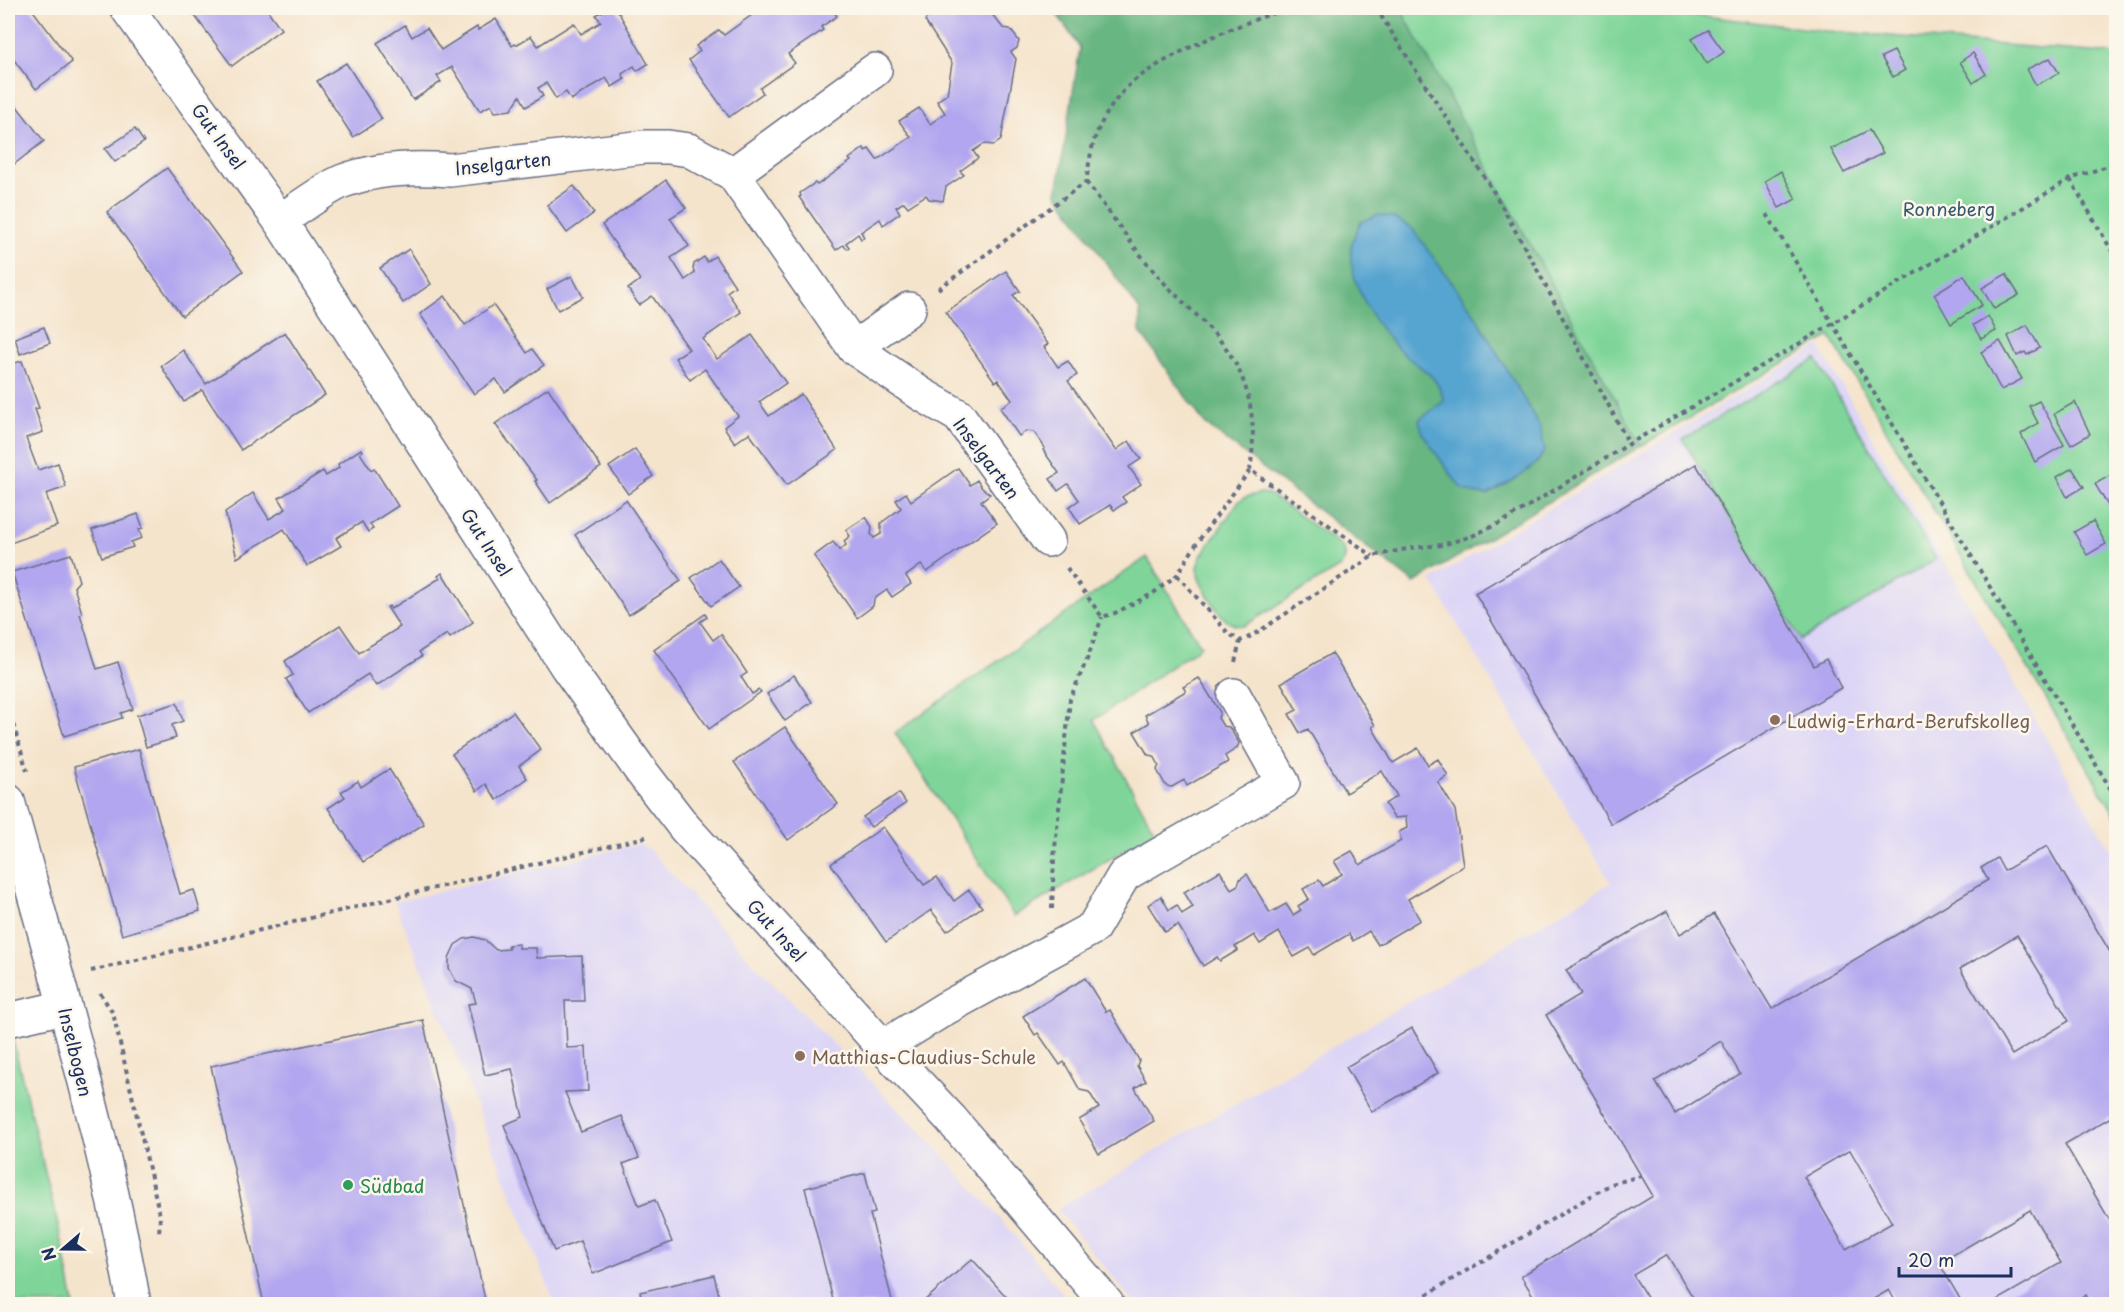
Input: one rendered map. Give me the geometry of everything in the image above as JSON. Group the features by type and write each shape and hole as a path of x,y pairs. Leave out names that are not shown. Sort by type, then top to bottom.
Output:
{"street":[{"name":"Gut Insel","path":"127,8 280,221 567,667 641,771 685,828 951,1119 1107,1305"},
{"path":"733,174 874,70"},
{"name":"Inselgarten","path":"280,221 342,182 373,172 420,167 450,170 644,147 688,150 733,174 854,348 921,394 959,416 1048,540"},
{"path":"854,348 909,309"},
{"path":"883,1047 946,1008 1093,928 1124,875 1282,783 1234,695"},
{"name":"Inselbogen","path":"8,801 64,1007 122,1237 134,1305"},
{"path":"8,1020 64,1007"}],"path":[{"path":"909,309 1086,182 1098,130 1113,105 1134,81 1175,56 1222,33 1290,8"},
{"path":"1376,8 1492,189 1629,444"},
{"path":"1177,575 1228,633 1240,641 1252,636 1373,556 1411,548 1442,545 1472,536 1504,521 2070,179 2116,164"},
{"path":"2070,179 2116,258"},
{"path":"1086,182 1113,215 1136,249 1228,351 1242,376 1252,409 1254,445 1250,470 1197,543 1177,575 1152,594 1102,617"},
{"path":"1767,214 2116,798"},
{"path":"1250,470 1373,556"},
{"path":"1048,540 1102,617"},
{"path":"1052,952 1054,858 1070,699 1102,617"},
{"path":"64,1007 87,972 685,828"},
{"path":"1411,1305 1611,1184 1641,1176"}],"shaded area":[{"name":"Ludwig-Erhard-Berufskolleg","path":"1819,346 2116,859 2116,1304 1135,1304 1057,1209 1611,883 1431,580"},
{"path":"639,844 649,849 754,964 927,1138 999,1217 1072,1304 555,1304 395,902"}],"green space":[{"path":"1053,8 1400,8 1641,446 1414,583 1205,424 1140,332 1140,311 1057,193 1080,48"},
{"name":"Ronneberg","path":"1400,8 1638,8 1827,31 2116,54 2116,816 1830,336 1641,446"},
{"path":"1816,359 1936,559 1801,640 1683,439"},
{"path":"1261,493 1269,494 1338,543 1345,552 1345,558 1340,567 1244,626 1237,625 1223,617 1210,599 1199,579 1198,565 1201,556 1238,502 1245,497"},
{"path":"1147,557 1201,646 1094,720 1155,832 1014,916 895,733"},
{"path":"11,1033 63,1246 74,1304 8,1304 8,1034"}],"water":[{"path":"1377,215 1392,217 1411,227 1474,313 1540,427 1545,450 1537,463 1519,477 1487,495 1461,488 1423,434 1419,420 1444,401 1438,385 1385,334 1365,303 1358,287 1351,254 1353,239 1361,222"}],"building":[{"path":"8,8 31,8 72,62 36,89 8,52"},
{"path":"189,8 266,8 281,29 232,66"},
{"path":"608,8 616,8 648,64 637,71 634,66 622,74 625,79 612,87 606,78 571,100 566,92 556,99 546,83 538,88 543,96 526,107 520,96 511,110 495,112 491,105 480,111 452,67 437,76 441,82 413,100 377,43 405,25 412,37 427,28 441,50 477,27 478,30 496,19 512,46 531,36 538,46 574,23 581,34 601,22 596,15"},
{"path":"754,8 831,8 837,16 821,27 823,30 788,54 795,63 760,88 763,93 729,117 689,60 700,51 696,46 719,30 724,35 756,12"},
{"path":"932,8 987,8 1003,28 1010,29 1019,41 1017,48 1011,52 1016,59 1001,140 994,145 984,144 973,151 978,158 960,171 964,175 946,187 943,201 929,199 926,195 908,207 904,202 896,207 900,213 883,225 880,219 861,232 864,237 861,239 858,234 846,243 849,247 847,249 843,245 836,250 799,197 800,193 815,183 817,185 851,161 849,159 864,148 865,151 869,149 877,160 911,137 899,121 919,108 930,124 945,113 937,101 947,94 952,63 925,21"},
{"path":"1708,30 1724,52 1707,64 1692,39"},
{"path":"1894,51 1905,70 1893,77 1881,57"},
{"path":"1973,53 1986,74 1973,83 1960,62"},
{"path":"2050,58 2059,73 2036,85 2027,69"},
{"path":"346,63 382,119 353,137 317,81"},
{"path":"12,100 44,141 8,169 8,104"},
{"path":"135,129 144,142 115,162 105,149"},
{"path":"1869,130 1883,153 1844,173 1831,149"},
{"path":"167,168 243,271 182,316 107,212"},
{"path":"1781,171 1796,199 1779,208 1765,181"},
{"path":"666,180 686,208 670,218 689,246 671,258 685,280 695,273 694,264 704,257 707,262 715,256 735,286 727,292 741,312 703,339 717,359 752,335 786,383 759,402 769,416 801,394 837,450 787,485 749,433 735,443 724,427 738,416 705,369 690,380 675,358 689,349 652,296 639,305 628,289 640,280 602,225"},
{"path":"574,186 594,213 567,233 547,205"},
{"path":"409,249 431,284 403,303 380,268"},
{"path":"1006,271 1020,291 1013,295 1048,344 1044,347 1058,367 1068,361 1077,375 1068,381 1116,450 1129,441 1141,459 1129,467 1141,484 1122,497 1126,502 1114,510 1110,505 1080,524 1069,507 1079,500 1068,484 1058,491 1050,479 1059,473 1034,432 1026,431 1019,436 1000,408 1012,400 998,380 995,382 946,312"},
{"path":"2006,274 2019,295 1994,309 1982,288"},
{"path":"1964,275 1982,305 1951,324 1934,294"},
{"path":"572,276 583,297 558,310 547,289"},
{"path":"445,296 465,325 493,305 527,353 532,349 544,365 505,392 496,379 474,394 420,314"},
{"path":"1988,316 1996,331 1981,339 1973,325"},
{"path":"2027,325 2040,348 2027,355 2025,352 2017,356 2008,336"},
{"path":"44,327 50,343 20,354 15,338"},
{"path":"285,332 325,395 241,450 202,390 184,402 161,366 183,350 206,384"},
{"path":"2000,341 2022,379 2001,390 1981,352"},
{"path":"22,361 39,408 35,409 43,432 26,438 38,470 58,463 66,487 46,494 57,526 8,544 8,365"},
{"path":"548,388 601,467 550,503 535,481 537,480 495,424"},
{"path":"2039,401 2064,445 2035,462 2021,434 2038,423 2029,406"},
{"path":"2075,402 2090,434 2071,445 2054,414"},
{"path":"361,449 363,451 360,453 371,470 374,468 398,506 370,524 373,529 368,532 362,522 336,538 341,546 307,566 284,529 237,558 225,512 253,493 269,519 286,509 279,498 323,471 326,476 339,468 338,464"},
{"path":"635,449 653,476 628,494 609,467"},
{"path":"1696,464 1814,666 1826,659 1841,688 1611,824 1475,593"},
{"path":"958,468 970,485 977,480 990,494 981,501 997,523 927,572 921,565 906,576 911,584 892,597 887,590 874,599 873,606 857,618 814,556 833,542 840,550 846,545 844,541 850,536 846,530 866,517 872,527 871,534 874,538 881,534 881,523 901,508 896,500 906,493 911,501"},
{"path":"2072,468 2084,487 2067,497 2057,477"},
{"path":"2116,472 2116,519 2095,484"},
{"path":"626,500 681,581 629,615 575,535"},
{"path":"138,514 143,528 139,529 142,538 131,542 133,547 102,557 92,530"},
{"path":"2093,521 2106,544 2087,555 2074,532"},
{"path":"71,554 79,581 74,587 82,613 80,614 97,669 118,662 133,709 121,713 122,718 64,736 12,572"},
{"path":"719,559 739,587 711,606 691,578"},
{"path":"442,573 473,622 450,638 447,634 419,652 422,656 376,686 368,674 308,713 286,679 293,675 285,661 340,625 359,653 400,627 387,607 391,609 440,578 438,576"},
{"path":"705,614 707,617 700,622 713,640 721,634 747,673 741,677 752,694 759,690 761,692 709,729 654,650"},
{"path":"1332,653 1375,725 1372,727 1393,763 1418,748 1428,765 1438,759 1448,776 1438,782 1455,810 1463,866 1408,899 1420,920 1378,945 1369,931 1353,941 1349,934 1314,955 1310,948 1294,957 1279,932 1260,944 1254,935 1235,947 1238,950 1220,961 1217,957 1203,966 1178,925 1165,932 1148,905 1161,896 1169,910 1177,905 1182,914 1193,907 1184,892 1220,871 1231,889 1238,885 1240,879 1247,874 1270,913 1286,904 1293,915 1301,910 1298,906 1309,899 1303,889 1319,880 1323,886 1342,874 1334,861 1352,851 1360,865 1401,841 1399,832 1407,828 1406,817 1394,818 1385,804 1397,796 1382,771 1346,793 1308,729 1300,733 1289,714 1297,710 1281,683"},
{"path":"794,675 812,702 785,721 767,694"},
{"path":"1199,678 1220,712 1218,718 1223,726 1229,727 1239,743 1237,748 1225,756 1228,762 1187,786 1184,780 1172,787 1166,786 1157,770 1159,765 1154,756 1148,755 1134,732 1149,723 1145,715 1186,691 1183,687"},
{"path":"177,703 183,721 172,725 176,738 146,747 137,715"},
{"path":"513,712 541,750 519,766 527,778 497,800 486,784 477,791 452,754"},
{"path":"785,727 838,804 788,840 734,762"},
{"path":"139,749 180,894 194,890 200,911 122,935 74,767"},
{"path":"389,769 424,824 363,862 328,808 345,797 341,792 358,781 361,787"},
{"path":"899,793 906,803 871,827 863,817"},
{"path":"883,827 924,885 937,877 954,901 969,890 982,907 947,931 931,910 886,942 831,864"},
{"path":"2047,846 2116,962 2116,1114 2065,1144 2116,1231 2116,1297 2110,1301 2112,1304 2092,1304 2086,1295 2070,1304 1990,1304 2061,1263 2030,1210 1939,1263 1963,1304 1897,1304 1889,1290 1865,1304 1697,1304 1667,1255 1633,1275 1651,1304 1538,1304 1521,1276 1653,1196 1546,1015 1581,994 1566,970 1667,911 1680,934 1714,914 1772,1009 1988,880 1981,868 1997,858 2004,871","holes":["2017,935 2069,1021 2012,1055 1960,969","1721,1041 1740,1074 1675,1114 1655,1081","1850,1150 1892,1223 1846,1249 1804,1177"]},
{"path":"474,937 485,940 496,950 509,949 508,945 519,944 519,948 536,948 537,958 582,956 584,1001 565,1001 567,1048 586,1047 588,1091 565,1092 581,1132 622,1116 639,1158 623,1164 639,1206 655,1200 672,1242 593,1274 580,1241 554,1251 504,1125 523,1117 512,1069 485,1075 468,1004 476,1003 472,989 456,981 449,968 449,958 455,945 464,939"},
{"path":"1085,978 1106,1012 1110,1010 1139,1060 1137,1066 1146,1081 1135,1088 1154,1121 1099,1154 1079,1120 1099,1108 1089,1092 1080,1090 1064,1062 1060,1065 1038,1033 1035,1035 1023,1016"},
{"name":"Südbad","path":"423,1020 486,1304 264,1304 211,1066"},
{"path":"1412,1028 1438,1073 1372,1112 1346,1067"},
{"path":"865,1173 875,1213 870,1214 893,1304 834,1304 805,1188"},
{"path":"972,1259 1013,1304 919,1304 923,1302"},
{"path":"714,1275 721,1304 643,1304 640,1292"}],"place":[{"name":"Ludwig-Erhard-Berufskolleg","path":"1775,720"},
{"name":"Matthias-Claudius-Schule","path":"800,1056"},
{"name":"Südbad","path":"348,1185"}]}
